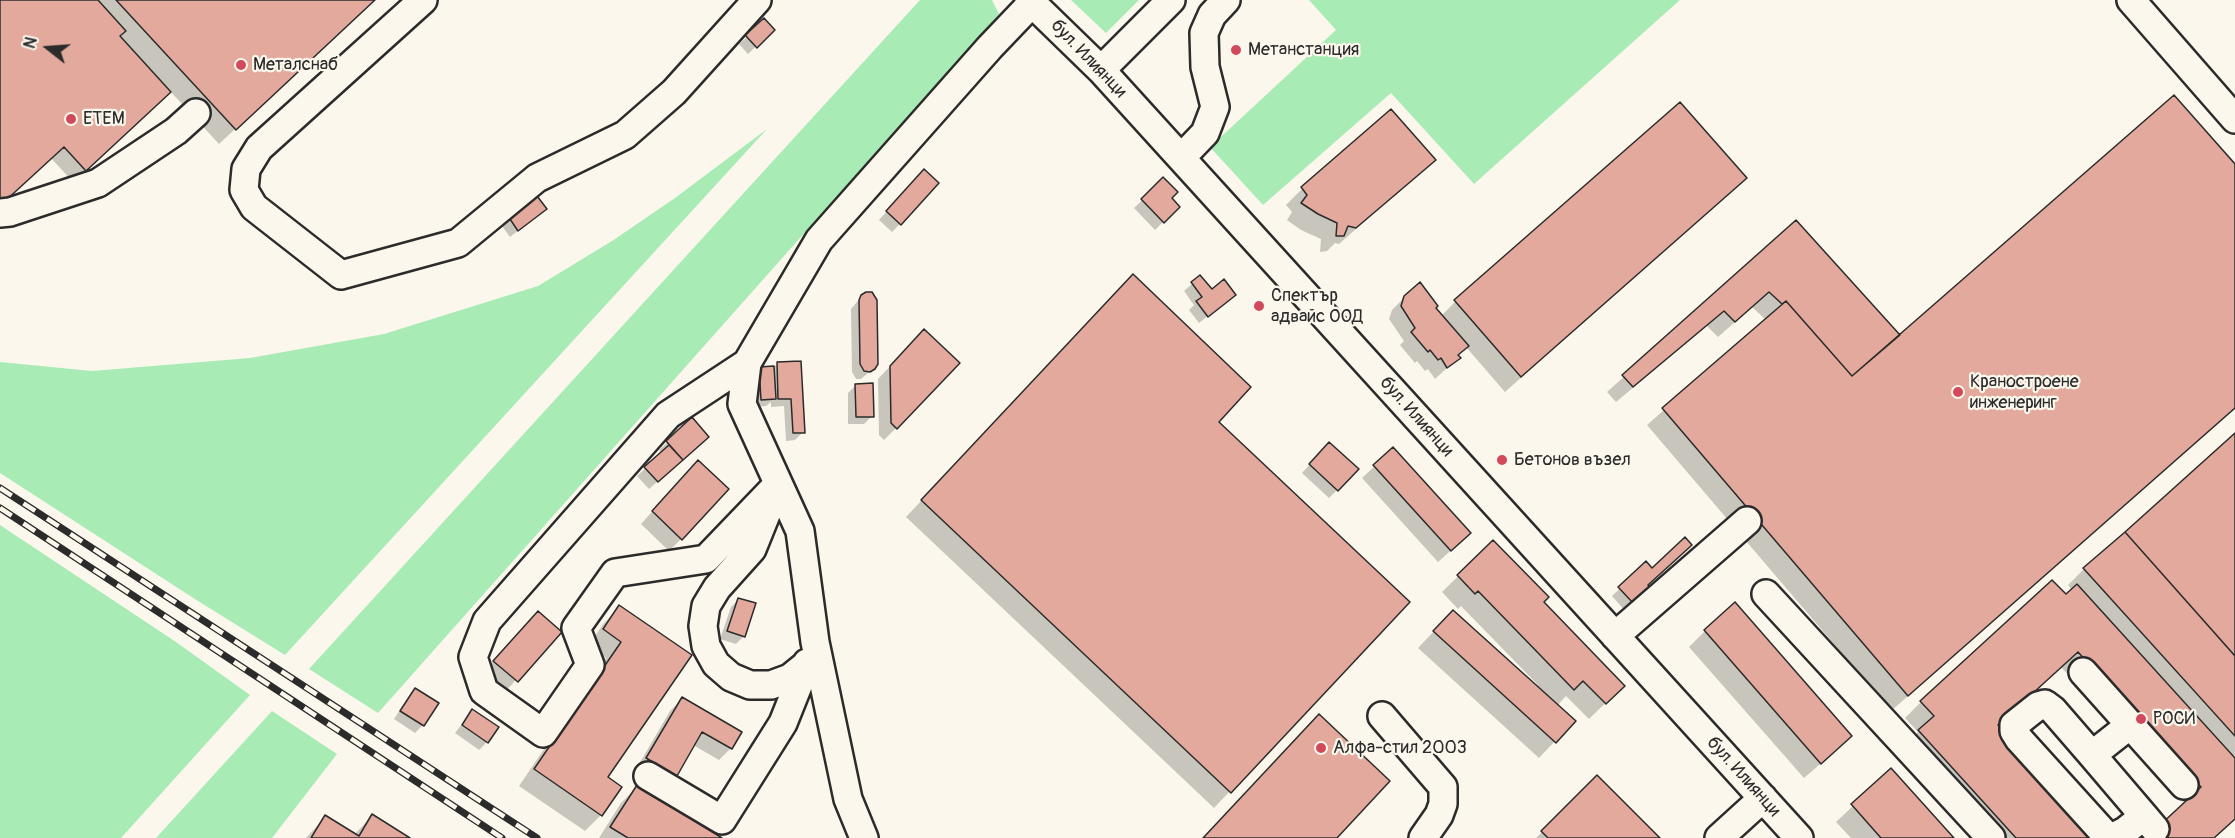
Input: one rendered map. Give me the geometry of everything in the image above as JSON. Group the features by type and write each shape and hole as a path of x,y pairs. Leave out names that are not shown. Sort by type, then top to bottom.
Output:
{"street":[{"path":"423,0 259,148 246,169 244,190 254,207 341,275 458,243 537,178 625,135 674,92 757,0"},
{"path":"1101,70 1171,0"},
{"path":"1181,158 1205,133 1215,107 1205,67 1204,33 1212,15 1226,0"},
{"path":"2131,0 2235,119"},
{"path":"864,838 848,800 810,654 800,531 742,404 747,363 819,240 1031,2"},
{"name":"бул. Илиянци","path":"1031,2 1101,70 1799,838"},
{"path":"0,213 10,212 98,183 176,131 196,113"},
{"path":"747,363 668,415 487,621 473,657 484,691 543,733 590,664 576,628 615,573 706,559 778,484"},
{"path":"778,484 752,549 717,588 706,606 702,626 706,646 716,664 731,677 750,685 771,685 790,678 810,654"},
{"path":"1615,636 1747,521"},
{"path":"1766,594 1992,838"},
{"path":"648,776 722,820 783,723 810,654"},
{"path":"2083,672 2184,785"},
{"path":"2045,704 2053,710 2092,755 2150,823 2113,837 2106,834 2019,739 2014,731 2014,725 2038,706 2045,704"},
{"path":"1382,716 1443,787 1443,804 1439,815 1423,838"},
{"path":"2092,755 2130,725"},
{"path":"1719,838 1762,798"}],"green space":[{"path":"920,0 992,0 999,14 378,713 309,669"},
{"path":"1071,0 1139,0 1106,33"},
{"path":"1309,0 1680,0 1474,184 1391,93 1263,205 1210,147 1336,30"},
{"path":"767,129 285,655 0,473 0,362 92,371 250,358 384,334 538,286 612,241 675,198"},
{"path":"0,525 176,642 250,695 121,838 0,838"},
{"path":"272,711 337,754 272,838 156,838"}],"building":[{"name":"ЕТЕМ","path":"0,0 98,0 126,31 120,36 171,92 86,171 64,147 3,203 0,200"},
{"name":"Металснаб","path":"116,0 375,0 236,130"},
{"path":"764,18 775,30 757,48 745,35"},
{"name":"Краностроене инженеринг","path":"2174,95 2235,164 2235,408 1908,696 1662,408 1786,301 1852,376"},
{"path":"1680,102 1747,178 1521,377 1454,300"},
{"path":"1391,109 1436,160 1356,228 1348,226 1344,236 1336,236 1337,223 1301,203 1307,195 1301,187"},
{"path":"924,169 939,183 901,225 886,211"},
{"path":"1163,177 1178,192 1172,198 1180,207 1164,223 1141,199"},
{"path":"534,192 547,209 518,231 506,213"},
{"path":"1796,220 1900,335 1852,376 1786,301 1782,304 1769,292 1735,322 1724,311 1633,387 1622,375"},
{"path":"1133,274 1251,387 1219,422 1410,602 1231,793 921,500"},
{"path":"1200,275 1212,289 1224,279 1236,295 1208,317 1196,301 1202,297 1191,282"},
{"path":"1420,282 1438,306 1436,308 1469,346 1458,355 1461,358 1447,368 1441,358 1438,360 1430,350 1428,352 1411,332 1415,328 1401,306 1404,296"},
{"path":"866,292 872,292 877,300 878,364 870,372 864,371 860,364 859,300"},
{"path":"924,329 960,363 897,429 891,423 890,366"},
{"path":"801,361 805,433 793,433 791,399 778,399 777,362"},
{"path":"774,366 776,399 761,400 759,367"},
{"path":"873,383 874,417 856,417 855,384"},
{"path":"692,417 709,437 683,460 666,441"},
{"path":"2235,433 2235,656 2125,532"},
{"path":"1329,442 1359,469 1338,491 1309,464"},
{"path":"669,445 683,460 658,482 644,467"},
{"path":"1393,447 1471,533 1451,551 1373,465"},
{"path":"698,460 729,489 682,540 652,511"},
{"path":"2125,532 2235,656 2235,736 2083,568"},
{"path":"1685,537 1692,545 1648,585 1651,589 1634,604 1618,587 1646,561 1652,568"},
{"path":"1493,540 1549,597 1544,602 1625,686 1606,704 1583,681 1574,690 1478,591 1475,594 1457,575"},
{"path":"2052,580 2066,594 2077,584 2235,758 2235,819 2214,838 2146,838 2201,787 2078,652 1998,725 2101,838 2016,838 1918,730 1934,716 1920,701"},
{"path":"738,598 756,603 745,637 727,631"},
{"path":"1735,602 1852,736 1821,764 1704,630"},
{"path":"619,605 692,655 608,777 622,787 602,816 534,769 621,642 603,629"},
{"path":"1453,610 1576,721 1556,743 1433,631"},
{"path":"538,611 562,632 518,682 493,661"},
{"path":"415,688 439,703 424,726 400,711"},
{"path":"682,697 742,732 732,749 702,732 677,776 646,758"},
{"path":"472,709 499,727 488,743 462,725"},
{"name":"Алфа-стил 2003","path":"1319,714 1390,781 1337,838 1203,838"},
{"path":"1891,768 1954,838 1881,838 1851,804"},
{"path":"1597,775 1660,838 1548,838 1541,831"},
{"path":"637,785 722,838 628,838 610,827"},
{"path":"372,814 410,838 311,838 325,815 359,836"}],"railway":[{"path":"0,488 537,838"},
{"path":"0,508 502,838"}],"place":[{"name":"Метанстанция","path":"1236,50"},
{"name":"Металснаб","path":"241,65"},
{"name":"ЕТЕМ","path":"71,119"},
{"name":"Спектър адвайс ООД","path":"1259,306"},
{"name":"Краностроене инженеринг","path":"1958,392"},
{"name":"Бетонов възел","path":"1502,460"},
{"name":"РОСИ","path":"2141,719"},
{"name":"Алфа-стил 2003","path":"1321,748"}]}
